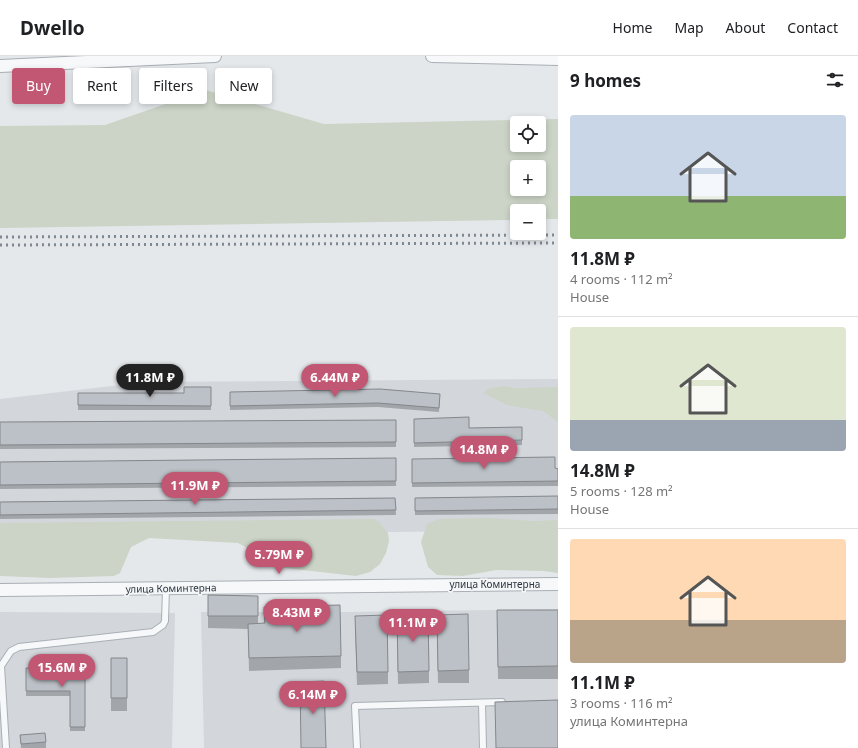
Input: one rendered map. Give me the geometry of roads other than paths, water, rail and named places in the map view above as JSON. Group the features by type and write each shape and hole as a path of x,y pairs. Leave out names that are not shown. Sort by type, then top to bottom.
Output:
{"street":[{"path":"0,66 215,56"},
{"path":"432,56 558,59"},
{"name":"улица Коминтерна","path":"0,590 558,584"}],"lane":[{"path":"6,748 1,666 11,651 19,647 153,632 163,625 165,621 166,589"},
{"path":"357,748 355,706 512,702"},
{"path":"482,703 483,748"}],"railway":[{"path":"0,237 558,235"},
{"path":"0,245 558,243"}]}
